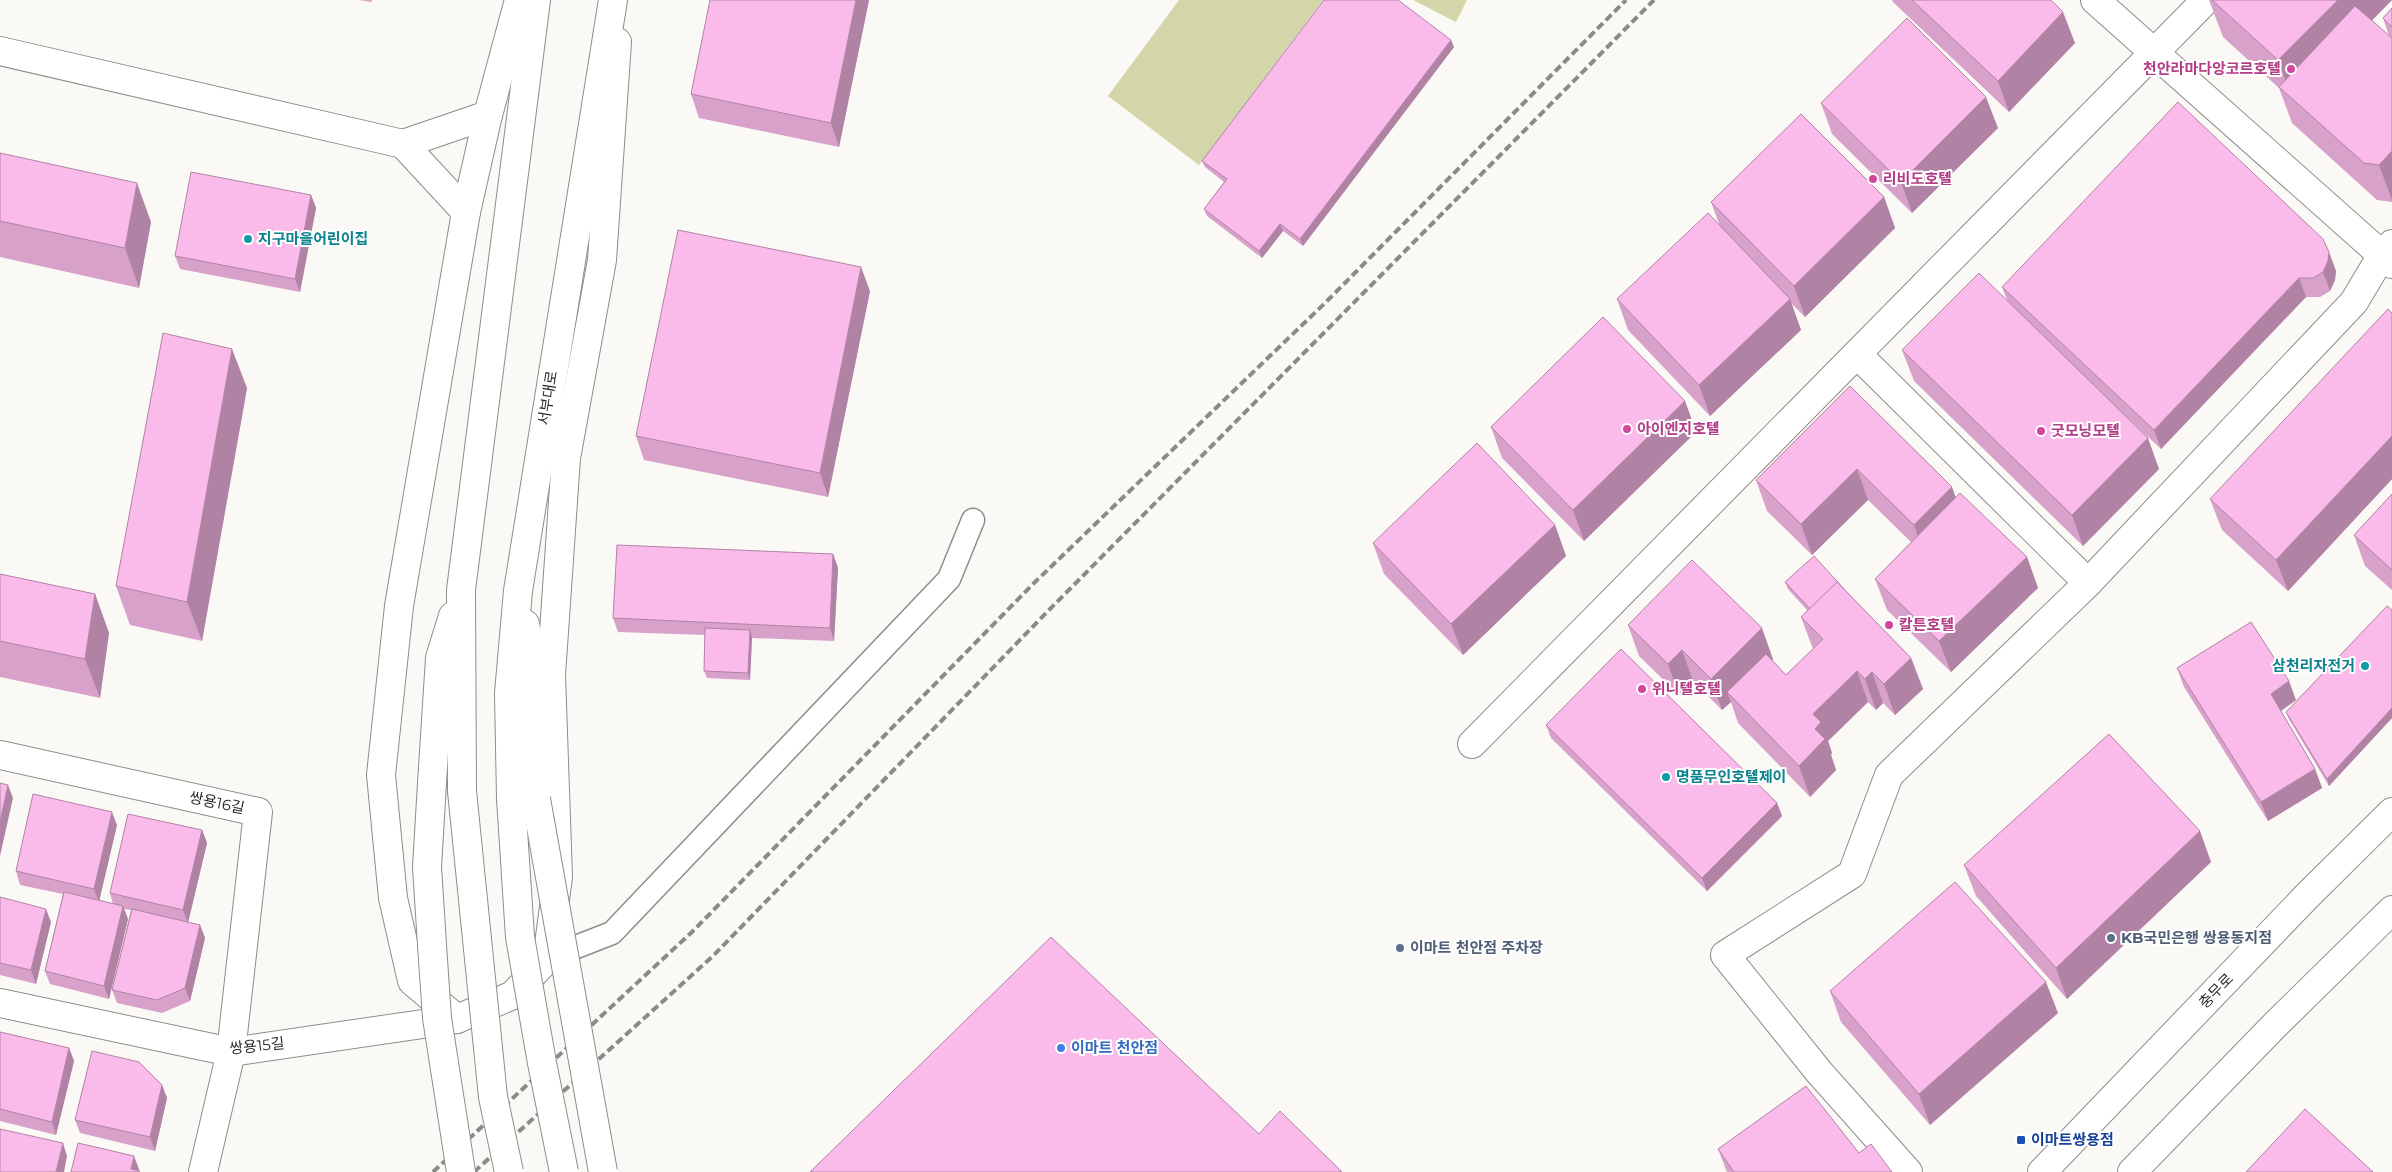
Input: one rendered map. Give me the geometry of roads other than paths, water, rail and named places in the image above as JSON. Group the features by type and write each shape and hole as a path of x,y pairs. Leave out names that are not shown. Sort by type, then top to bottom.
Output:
{"street":[{"path":"457,1019 412,981 393,898 381,775 399,606 466,212 488,115 519,0"},
{"path":"509,1172 493,1097 462,791 461,590 536,0"},
{"name":"서부대로","path":"524,799 509,693 518,591 613,0"},
{"path":"547,959 558,877 551,675 566,458 602,260 620,0"},
{"path":"1908,1172 1819,1072 1725,955 1852,874 1889,775 2088,583 2354,302 2389,255 2096,0"},
{"path":"1472,744 2206,0"},
{"path":"0,51 403,144 488,115"},
{"path":"403,144 466,212"},
{"path":"1857,354 2088,583"},
{"path":"461,590 440,658 427,867 437,1009 461,1172"},
{"name":"쌍용16길","path":"0,755 258,812 231,1052"},
{"path":"524,799 520,937 542,1063 564,1172"},
{"path":"524,799 603,1172"},
{"name":"충무로","path":"2042,1172 2307,896 2392,812"},
{"path":"2132,1172 2274,1026 2392,910"},
{"name":"쌍용15길","path":"0,1003 231,1052 457,1019 512,995 547,959"},
{"path":"203,1172 231,1052"}],"lane":[{"path":"547,959 612,933 949,579 973,520"}],"railway":[{"path":"433,1172 692,932 1033,584 1325,303 1626,0"},
{"path":"474,1172 713,956 1049,610 1654,0"}],"place":[{"name":"천안라마다앙코르호텔","path":"2291,69"},
{"name":"리비도호텔","path":"1873,179"},
{"name":"지구마을어린이집","path":"248,239"},
{"name":"아이엔지호텔","path":"1627,429"},
{"name":"굿모닝모텔","path":"2041,431"},
{"name":"칼튼호텔","path":"1889,625"},
{"name":"삼천리자전거","path":"2365,666"},
{"name":"위니텔호텔","path":"1642,689"},
{"name":"명품무인호텔제이","path":"1666,777"},
{"name":"KB국민은행 쌍용동지점","path":"2111,938"},
{"name":"이마트 천안점 주차장","path":"1400,948"},
{"name":"이마트 천안점","path":"1061,1048"},
{"name":"이마트쌍용점","path":"2021,1140"}]}
